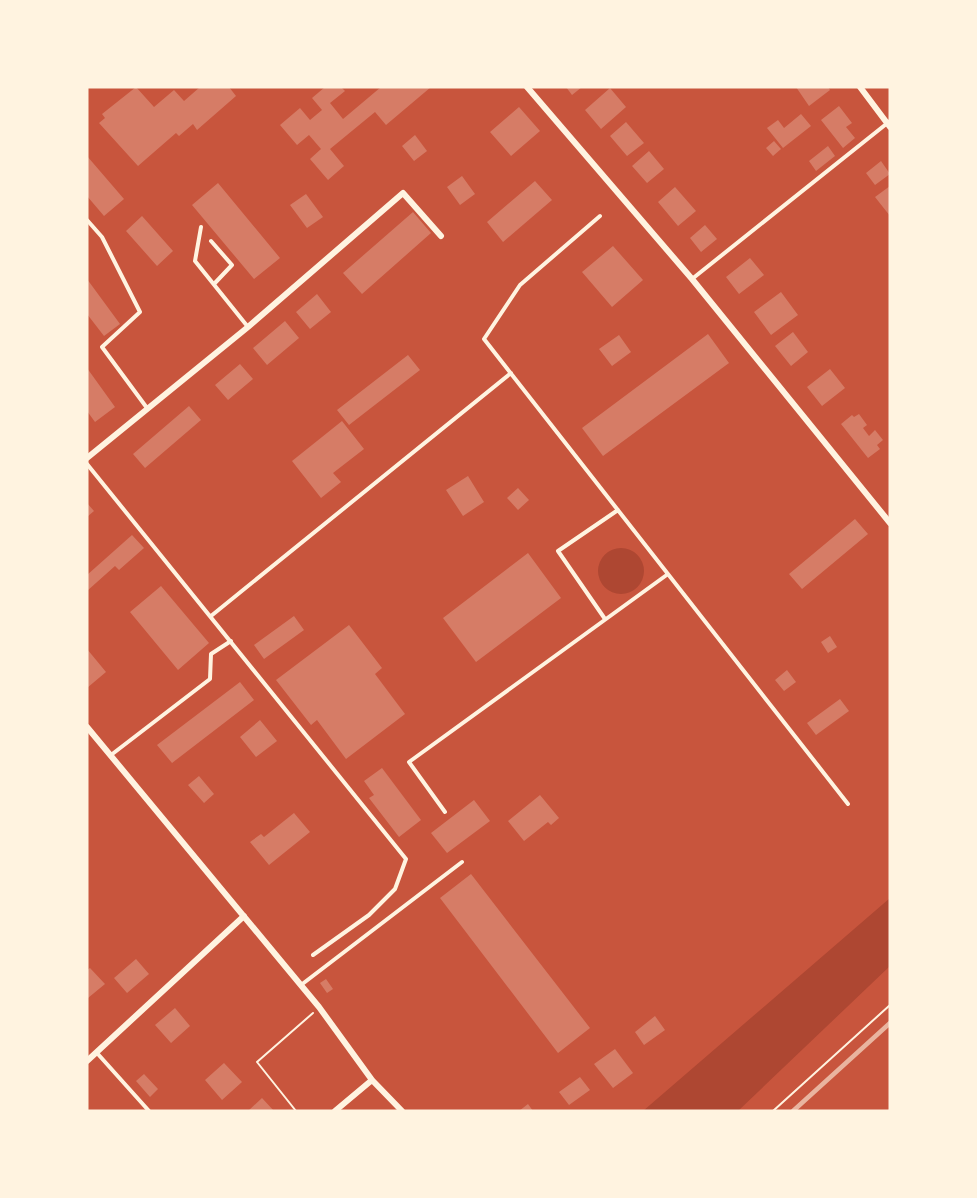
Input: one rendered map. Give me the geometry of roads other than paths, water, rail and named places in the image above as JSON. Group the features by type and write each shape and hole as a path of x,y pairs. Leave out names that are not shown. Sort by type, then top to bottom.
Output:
{"street":[{"path":"527,87 692,279 890,523"},
{"path":"860,87 889,124"},
{"path":"87,458 248,327 403,193 441,236"},
{"path":"87,727 302,985 372,1080 402,1111"},
{"path":"87,1061 244,916"},
{"path":"335,1111 372,1080"}],"lane":[{"path":"692,279 889,124"},
{"path":"600,216 520,285 484,339 848,804"},
{"path":"87,220 102,237 140,312 102,347 147,408"},
{"path":"201,228 195,261 248,327"},
{"path":"211,241 232,265 214,284"},
{"path":"211,616 510,373"},
{"path":"87,464 406,858 394,889 369,915 313,955"},
{"path":"606,619 558,552 618,510"},
{"path":"445,812 408,762 668,574"},
{"path":"111,755 210,680 211,654 231,641"},
{"path":"302,985 462,862"},
{"path":"97,1053 149,1111"}],"railway":[{"path":"793,1111 890,1023"}]}
